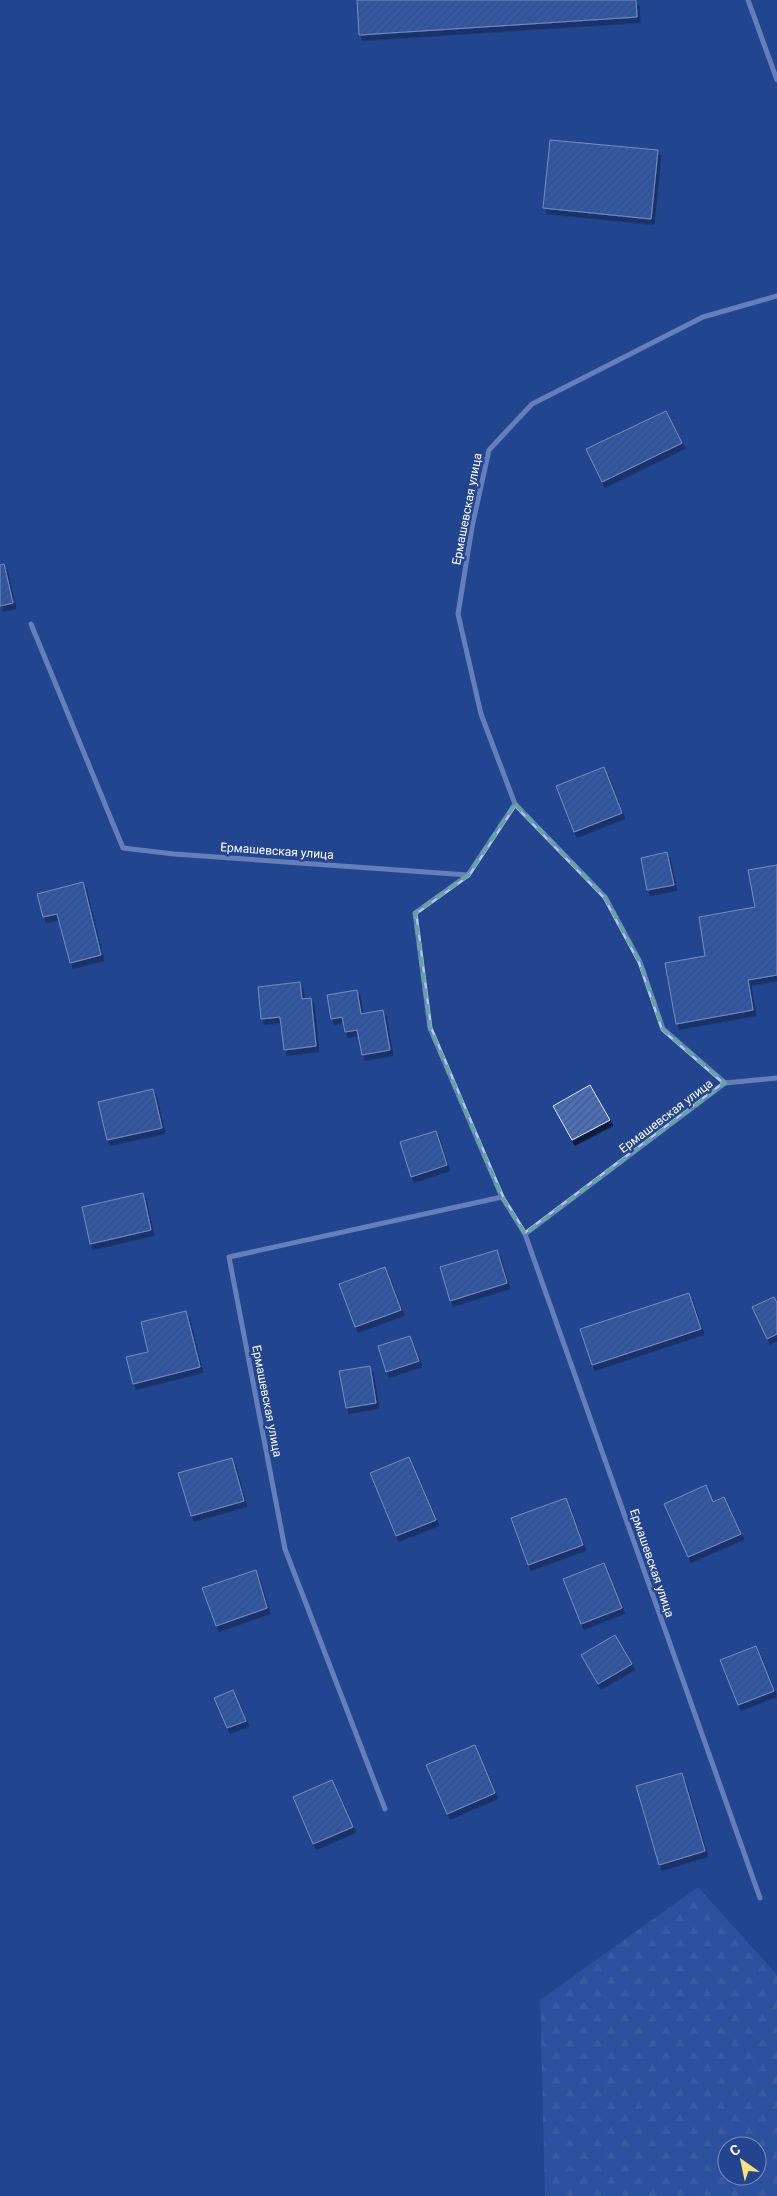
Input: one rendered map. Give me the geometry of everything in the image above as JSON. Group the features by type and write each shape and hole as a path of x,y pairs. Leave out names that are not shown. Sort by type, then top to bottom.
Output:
{"street":[{"path":"748,0 777,80"},
{"name":"Ермашевская улица","path":"525,1234 725,1083 663,1029 640,962 605,897 515,804 481,714 458,614 472,527 489,450 532,404 703,317 777,296"},
{"name":"Ермашевская улица","path":"31,624 123,848 174,854 468,875"},
{"name":"Ермашевская улица","path":"515,804 468,875 415,913 430,1028 502,1197 525,1234 760,1898"},
{"path":"725,1083 777,1078"},
{"name":"Ермашевская улица","path":"385,1809 285,1549 229,1257 502,1197"}],"highlighted area":[{"path":"515,804 605,897 640,962 663,1029 725,1083 525,1234 502,1197 430,1028 415,913 468,875"}],"green space":[{"path":"698,1887 777,1975 777,2196 545,2196 540,2000"}],"building":[{"path":"357,0 636,0 637,17 359,35"},
{"path":"550,140 658,150 651,219 543,208"},
{"path":"666,411 682,443 602,482 586,449"},
{"path":"4,564 13,603 0,606 0,565"},
{"path":"604,767 622,813 574,832 556,786"},
{"path":"667,852 674,885 647,890 641,858"},
{"path":"777,865 777,975 748,980 753,1010 676,1024 665,963 705,956 699,917 755,907 748,870"},
{"path":"83,882 101,955 70,963 57,914 43,917 37,894"},
{"path":"300,982 302,999 311,998 316,1046 284,1050 280,1017 261,1019 258,987"},
{"path":"357,990 361,1014 383,1010 390,1050 362,1055 357,1030 345,1032 342,1017 331,1019 327,995"},
{"path":"590,1085 610,1120 572,1140 553,1106"},
{"path":"153,1089 162,1128 107,1140 98,1102"},
{"path":"436,1131 447,1165 411,1177 400,1142"},
{"path":"143,1193 151,1230 90,1244 82,1207"},
{"path":"497,1250 507,1283 450,1301 440,1267"},
{"path":"385,1267 401,1310 355,1327 339,1284"},
{"path":"689,1293 701,1329 592,1365 580,1329"},
{"path":"774,1297 777,1303 777,1334 767,1339 752,1307"},
{"path":"186,1311 200,1367 133,1384 126,1357 148,1352 141,1322"},
{"path":"410,1336 419,1361 386,1372 378,1346"},
{"path":"370,1366 376,1403 346,1408 339,1371"},
{"path":"409,1457 436,1520 396,1536 370,1473"},
{"path":"232,1458 244,1501 191,1516 178,1473"},
{"path":"706,1485 713,1502 724,1497 741,1534 688,1557 664,1504"},
{"path":"566,1498 583,1545 528,1565 511,1518"},
{"path":"604,1563 622,1608 581,1624 563,1579"},
{"path":"256,1570 267,1608 216,1626 202,1588"},
{"path":"615,1635 632,1664 598,1684 581,1655"},
{"path":"756,1646 774,1691 738,1705 720,1660"},
{"path":"233,1690 246,1721 227,1728 214,1698"},
{"path":"475,1745 495,1793 447,1814 426,1765"},
{"path":"682,1773 705,1851 659,1865 636,1786"},
{"path":"332,1780 353,1827 313,1844 293,1797"}]}
